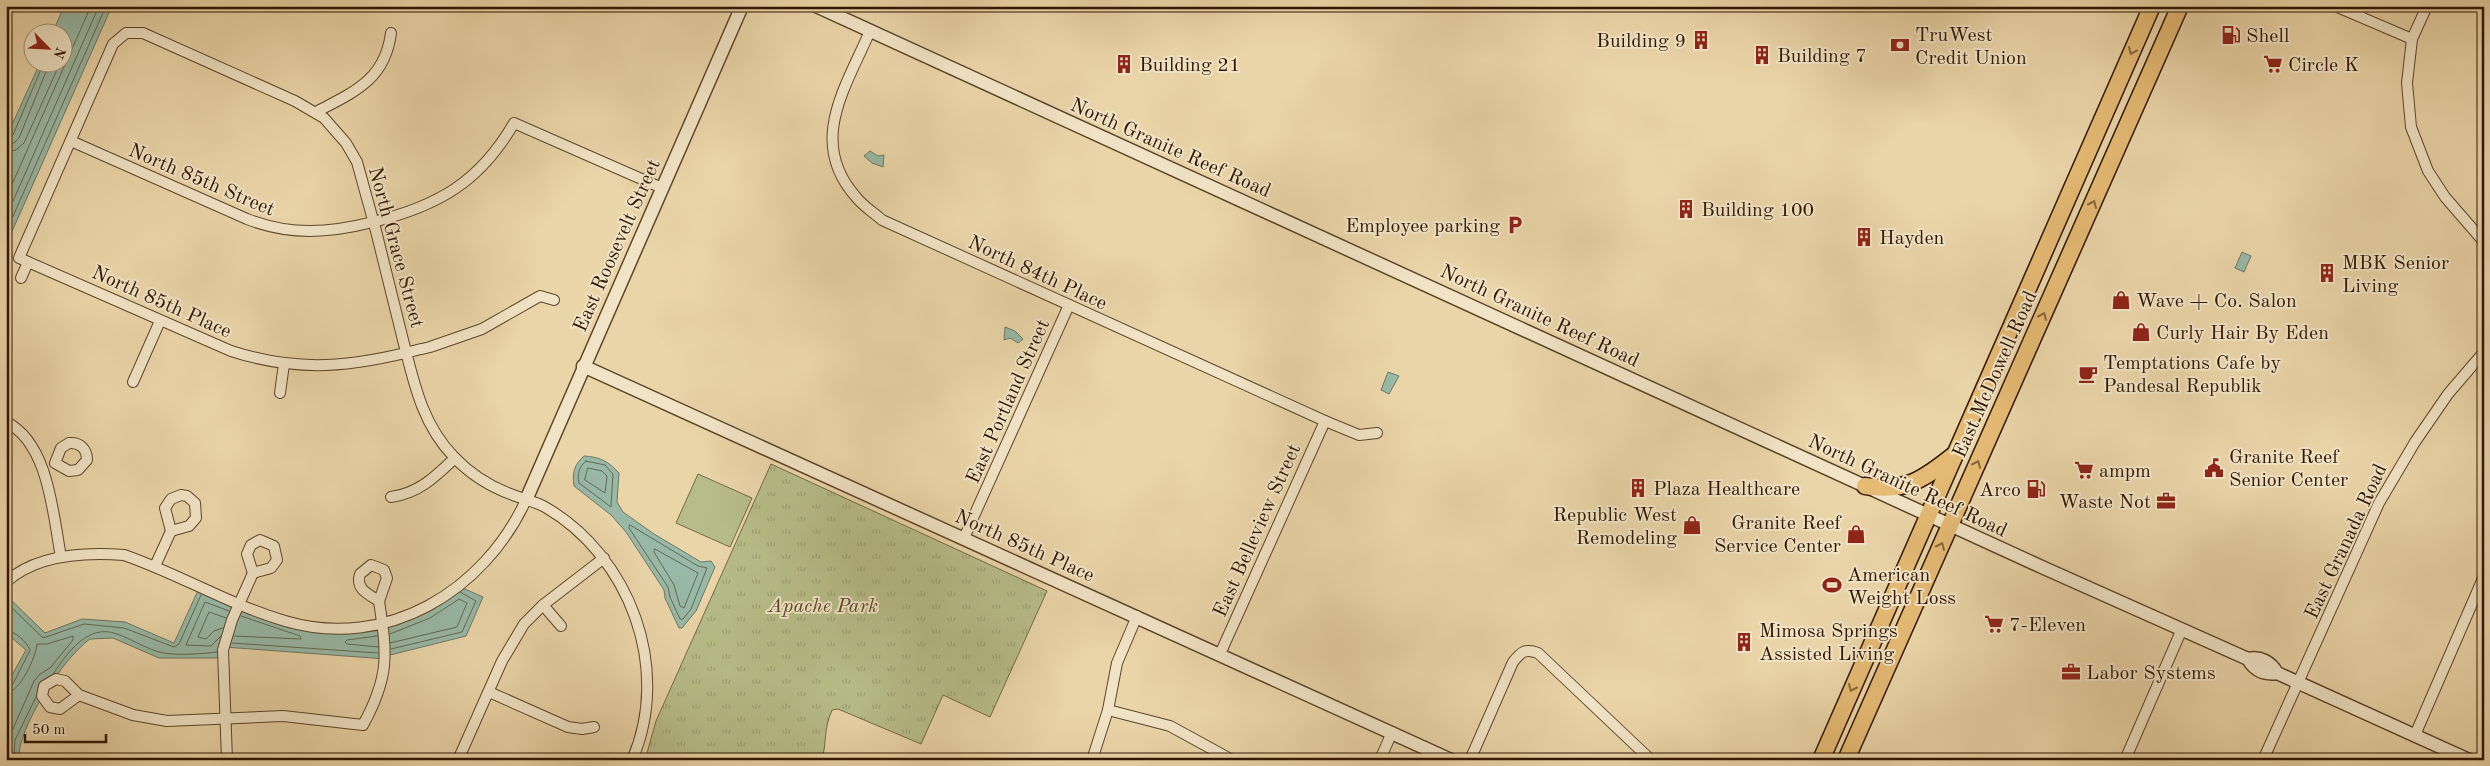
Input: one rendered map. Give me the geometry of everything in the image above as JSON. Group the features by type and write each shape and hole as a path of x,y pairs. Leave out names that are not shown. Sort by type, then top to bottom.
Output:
{"main road":[{"name":"East McDowell Road","path":"1820,760 2152,6"},
{"name":"East McDowell Road","path":"1846,760 2180,6"},
{"path":"2050,238 2073,248"},
{"path":"1865,486 1886,489 1911,484 1921,480 1956,454"}],"street":[{"name":"East Roosevelt Street","path":"526,500 742,6"},
{"name":"North Granite Reef Road","path":"816,6 1950,525 2248,659 2252,666 2268,674 2277,672 2469,760"},
{"path":"2336,6 2412,40"},
{"path":"2427,6 2412,40 2407,83 2408,107 2419,152 2428,171 2444,197 2484,242"},
{"name":"North 84th Place","path":"870,31 836,108 831,133 832,154 842,178 856,198 882,220 1325,421 1359,435 1377,433"},
{"name":"North Grace Street","path":"71,141 114,44 126,33 143,33 295,100 316,112 332,126 352,152 361,172 406,353 424,413 438,437 455,458 488,484 544,506 568,523 591,543 604,558 626,592 635,613 646,667 645,706 642,726 632,760"},
{"path":"316,112 351,94 372,76 389,52 391,33"},
{"name":"North 85th Street","path":"71,141 247,219 272,228 298,232 324,232 374,222 418,210 452,192 488,161 514,123 662,188"},
{"path":"21,278 23,260 71,141"},
{"name":"North 85th Place","path":"23,260 230,351 284,364 314,367 349,365 406,353 470,334 540,296 554,300"},
{"name":"East Portland Street","path":"964,538 1069,305"},
{"path":"133,382 160,321"},
{"name":"East Granada Road","path":"2263,760 2384,495 2420,434 2448,394 2484,352"},
{"path":"280,393 284,364"},
{"name":"North 85th Place","path":"584,366 1451,760"},
{"name":"East Belleview Street","path":"1220,654 1325,421"},
{"path":"6,422 26,436 43,468 61,557"},
{"path":"391,497 408,494 424,486 455,458"},
{"path":"43,468 55,463"},
{"path":"6,582 15,574 61,557 96,553 124,555 155,566 240,604 284,621 319,628 351,628 382,625 431,604 475,572 492,556 526,500"},
{"path":"155,566 171,531"},
{"path":"458,760 510,645 524,624 543,605 604,558"},
{"path":"227,760 223,650 229,628 254,574"},
{"path":"2415,735 2484,576"},
{"path":"79,694 133,715 148,718 185,721 283,716 363,725 383,682 386,656 378,601"},
{"path":"543,605 561,626"},
{"path":"1092,760 1108,710 1111,685 1117,663 1137,616"},
{"path":"2125,760 2182,629"},
{"path":"1470,760 1513,662 1522,652 1529,650 1538,653 1652,760"},
{"path":"489,692 568,727 582,729 594,727"},
{"path":"1108,710 1170,726 1232,760"},
{"path":"1380,760 1392,732"}],"green space":[{"name":"Apache Park","path":"771,464 1047,591 990,717 943,695 921,744 838,709 832,710 829,717 822,760 645,760 656,721"},
{"path":"698,474 752,498 730,547 676,523"}],"water":[{"path":"64,6 112,6 6,245 6,138 36,72 72,72 72,22 57,22"},
{"path":"870,151 878,156 884,155 883,167 872,163 864,156"},
{"path":"2242,252 2251,256 2244,272 2235,268"},
{"path":"1005,327 1015,331 1023,339 1018,343 1010,338 1004,340"},
{"path":"1388,372 1399,376 1389,394 1381,390"},
{"path":"584,456 603,460 619,473 617,502 623,512 654,534 701,562 711,561 715,567 696,611 682,628 679,628 665,598 664,590 626,532 611,515 574,486 574,470"},
{"path":"200,586 302,625 382,625 458,586 483,597 466,636 386,656 386,659 224,647 223,658 159,658 113,638 90,639 68,661 44,694 25,730 20,747 19,760 6,760 6,686 26,650 6,633 6,595 45,633 82,619 125,622 174,643"}],"place":[{"name":"Shell","path":"2231,35"},
{"name":"Building 9","path":"1701,40"},
{"name":"TruWest Credit Union","path":"1900,45"},
{"name":"Building 7","path":"1762,55"},
{"name":"Building 21","path":"1124,64"},
{"name":"Circle K","path":"2273,64"},
{"name":"Building 100","path":"1686,209"},
{"name":"Employee parking","path":"1515,225"},
{"name":"Hayden","path":"1864,237"},
{"name":"MBK Senior Living","path":"2327,273"},
{"name":"Wave + Co. Salon","path":"2121,300"},
{"name":"Curly Hair By Eden","path":"2141,332"},
{"name":"Temptations Cafe by Pandesal Republik","path":"2088,374"},
{"name":"Granite Reef Senior Center","path":"2214,468"},
{"name":"ampm","path":"2084,470"},
{"name":"Plaza Healthcare","path":"1638,488"},
{"name":"Arco","path":"2036,489"},
{"name":"Waste Not","path":"2166,501"},
{"name":"Republic West Remodeling","path":"1692,525"},
{"name":"Granite Reef Service Center","path":"1856,534"},
{"name":"American Weight Loss","path":"1832,585"},
{"name":"7-Eleven","path":"1994,624"},
{"name":"Mimosa Springs Assisted Living","path":"1744,642"},
{"name":"Labor Systems","path":"2071,672"}]}
